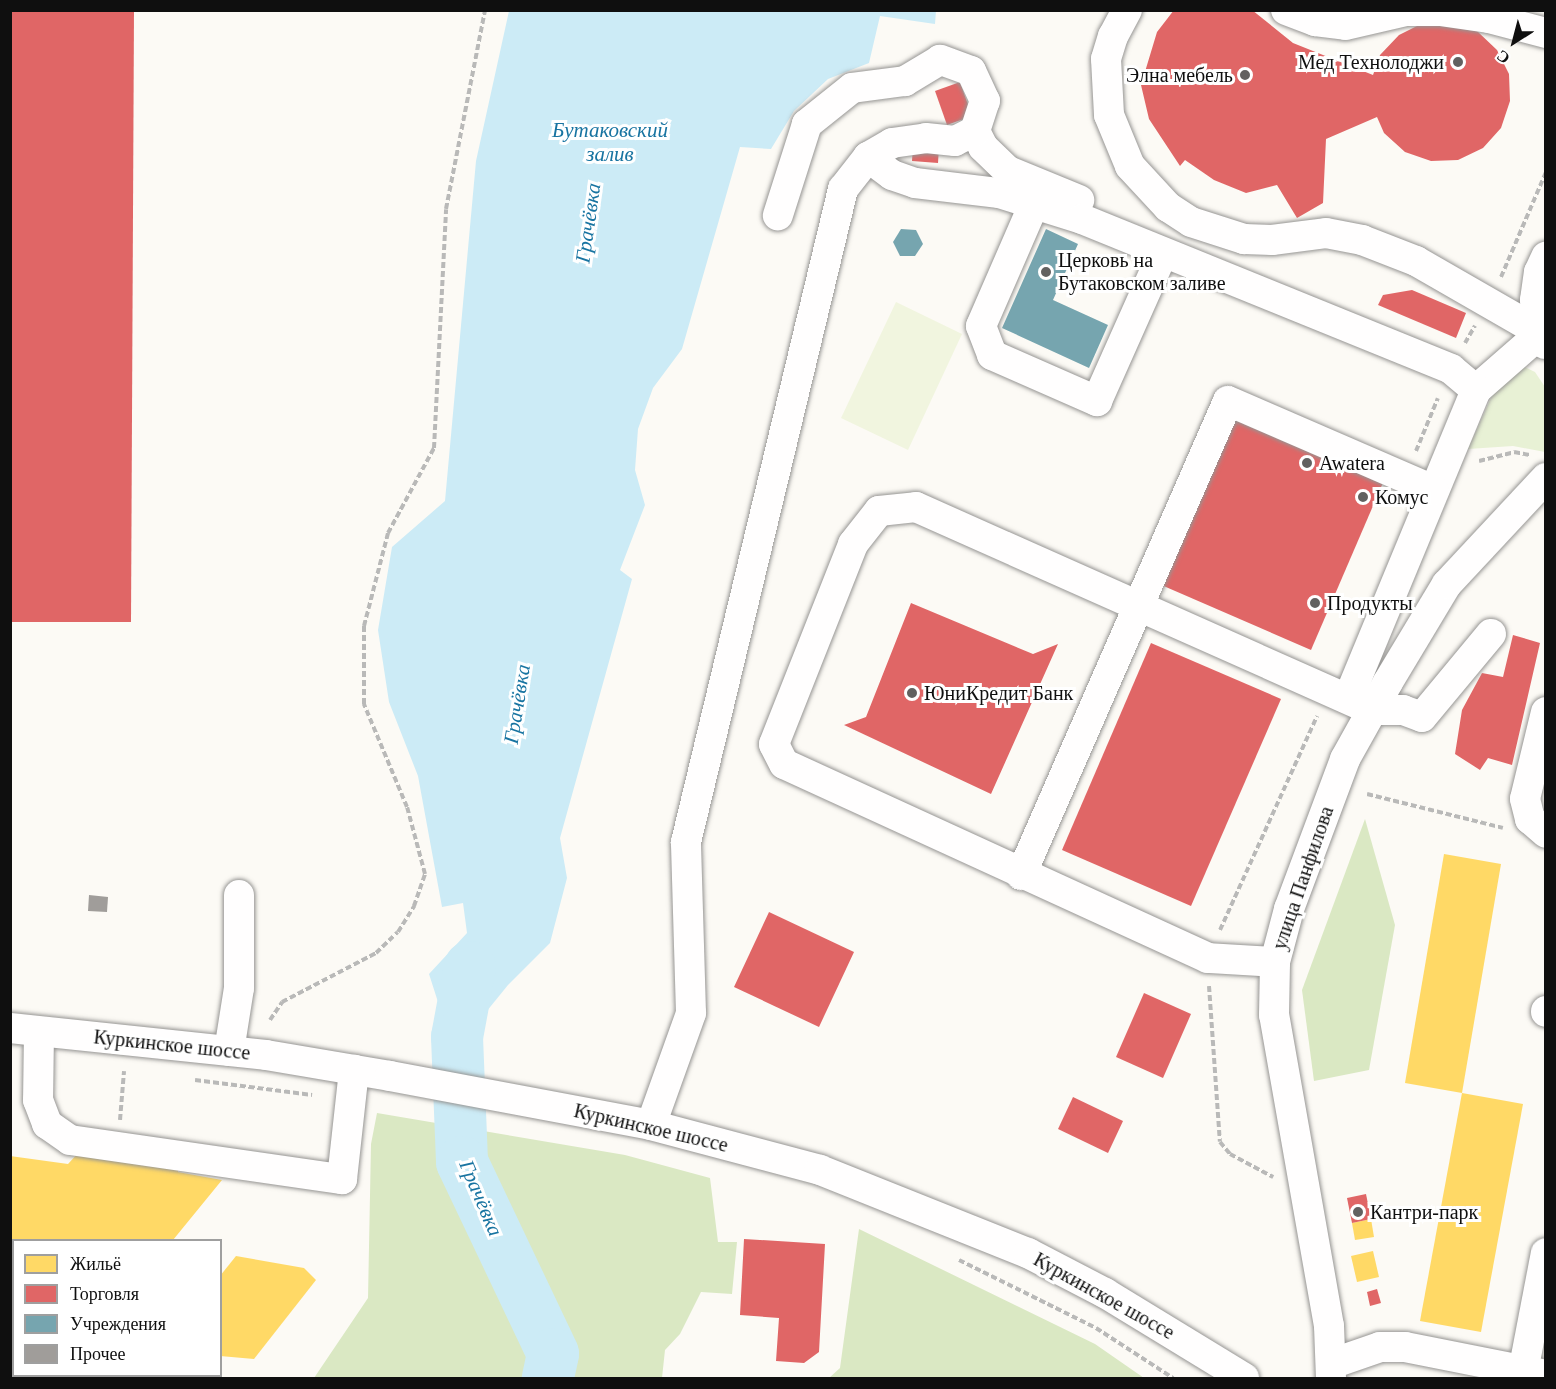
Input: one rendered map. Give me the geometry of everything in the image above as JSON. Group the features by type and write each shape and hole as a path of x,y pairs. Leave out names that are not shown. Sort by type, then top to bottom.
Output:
{"street":[{"path":"1127,10 1113,36 1107,60 1109,115 1130,166 1168,207 1191,222 1244,239 1272,240 1326,232 1362,240 1416,261 1543,339"},
{"path":"1286,10 1315,21 1347,25 1406,11 1440,11 1545,33"},
{"path":"651,1125 691,1013 686,842 843,189 868,157 892,143 926,138 955,141 975,131 985,101 971,71 940,60 905,81 852,88 807,124 778,215"},
{"path":"975,131 983,147 1008,171 1458,353 1484,384"},
{"path":"868,157 892,175 915,183 999,193 1034,204 1163,253 1484,384"},
{"path":"1034,204 981,326 992,355 1097,401 1163,253"},
{"path":"1543,339 1535,300 1545,257"},
{"path":"1360,705 1438,480 1484,384 1543,339"},
{"path":"1021,875 1228,401 1438,480"},
{"name":"улица Панфилова","path":"1331,1371 1329,1326 1274,1015 1275,962 1289,909 1345,759 1360,705 1446,584 1542,467"},
{"path":"1275,962 1208,958 1021,875 784,764 774,744 853,544 879,511 916,507 1360,705 1403,710 1422,717 1491,634"},
{"path":"1538,826 1525,799 1545,711"},
{"path":"229,1051 239,988 238,895"},
{"path":"25,1030 38,1100 46,1124 70,1140 342,1179 354,1070"},
{"name":"Куркинское шоссе","path":"25,1030 229,1051 390,1076 651,1125 820,1170 943,1217 1028,1253 1105,1293 1244,1378"},
{"path":"1331,1371 1380,1347 1405,1347 1534,1373 1545,1253"}],"path":[{"path":"270,1020 282,1002 376,953 398,932 414,906 425,874 407,807 364,704 364,626 388,533 434,448 446,209 485,10"},
{"path":"1502,276 1545,172"},
{"path":"1438,480 1514,452 1542,467"},
{"path":"1366,794 1505,829 1538,826"},
{"path":"113,1069 135,1072"},
{"path":"121,1102 124,1071"},
{"path":"189,1079 350,1101"},
{"path":"949,1255 1096,1328 1173,1378"}],"green space":[{"path":"896,302 962,334 908,450 841,418"},
{"path":"1518,364 1535,372 1545,387 1545,452 1513,446 1468,449 1504,369"},
{"path":"1365,819 1395,925 1369,1070 1314,1081 1302,990"},
{"path":"377,1113 625,1155 710,1178 718,1242 737,1242 732,1294 701,1292 680,1334 665,1350 662,1378 314,1378 368,1298 371,1144"},
{"path":"859,1229 1095,1344 1144,1378 829,1378 840,1368"}],"water":[{"name":"Бутаковский залив","path":"509,11 936,11 935,24 880,16 869,63 828,79 794,111 771,149 740,147 682,349 653,388 638,429 635,470 645,505 620,570 632,579 560,838 567,878 550,943 508,985 469,1033 457,1037 447,1030 429,974 467,933 463,903 442,907 418,776 389,702 378,630 392,547 445,501 476,161"}],"building: Жильё":[{"path":"1444,854 1501,864 1462,1093 1405,1083"},
{"path":"1462,1093 1523,1104 1481,1332 1420,1321"},
{"path":"81,1150 178,1166 178,1172 222,1180 174,1239 12,1239 12,1321 10,1321 10,1156 68,1164"},
{"path":"1371,1219 1374,1237 1355,1240 1352,1223"},
{"path":"1373,1251 1379,1277 1357,1282 1351,1256"},
{"path":"236,1256 304,1268 316,1280 254,1359 222,1356 222,1274"}],"building: Торговля":[{"path":"10,10 134,10 131,622 10,622"},
{"path":"1174,10 1252,10 1293,43 1373,75 1380,55 1399,35 1423,23 1477,31 1497,50 1509,74 1510,101 1501,128 1483,148 1458,160 1431,161 1405,152 1384,133 1377,117 1326,139 1323,203 1297,218 1277,185 1246,193 1214,180 1185,160 1180,166 1149,119 1141,85 1157,32"},
{"path":"960,82 972,116 947,125 935,91"},
{"path":"913,145 939,146 938,163 912,161"},
{"path":"1412,290 1466,313 1456,338 1378,305 1383,295"},
{"path":"1233,412 1385,478 1311,650 1159,584"},
{"path":"911,603 1033,654 1058,644 991,794 844,725 866,717"},
{"path":"1513,635 1540,643 1512,765 1488,758 1480,770 1455,754 1462,710 1482,673 1503,677"},
{"path":"1151,643 1281,699 1191,906 1062,850"},
{"path":"769,912 854,952 819,1027 734,987"},
{"path":"1144,993 1191,1014 1163,1078 1116,1057"},
{"path":"1073,1097 1123,1121 1108,1153 1058,1129"},
{"path":"1366,1194 1371,1219 1352,1223 1347,1198"},
{"path":"744,1239 825,1244 819,1352 804,1363 776,1361 779,1318 740,1315"},
{"path":"1377,1289 1381,1303 1370,1306 1367,1292"}],"building: Учреждения":[{"path":"901,229 916,230 923,244 915,256 900,256 893,242"},
{"name":"Церковь на Бутаковском заливе","path":"1046,229 1078,244 1053,300 1108,325 1089,368 1002,328"}],"building: Прочее":[{"path":"89,895 108,897 107,912 88,911"}],"waterway":[{"name":"Грачёвка","path":"470,967 457,1037 462,1162 553,1354 548,1378"}],"place":[{"name":"Мед Технолоджи","path":"1458,62"},
{"name":"Элна мебель","path":"1245,75"},
{"name":"Церковь на Бутаковском заливе","path":"1046,272"},
{"name":"Awatera","path":"1307,463"},
{"name":"Комус","path":"1363,497"},
{"name":"Продукты","path":"1315,603"},
{"name":"ЮниКредит Банк","path":"912,693"},
{"name":"Кантри-парк","path":"1358,1212"}]}
